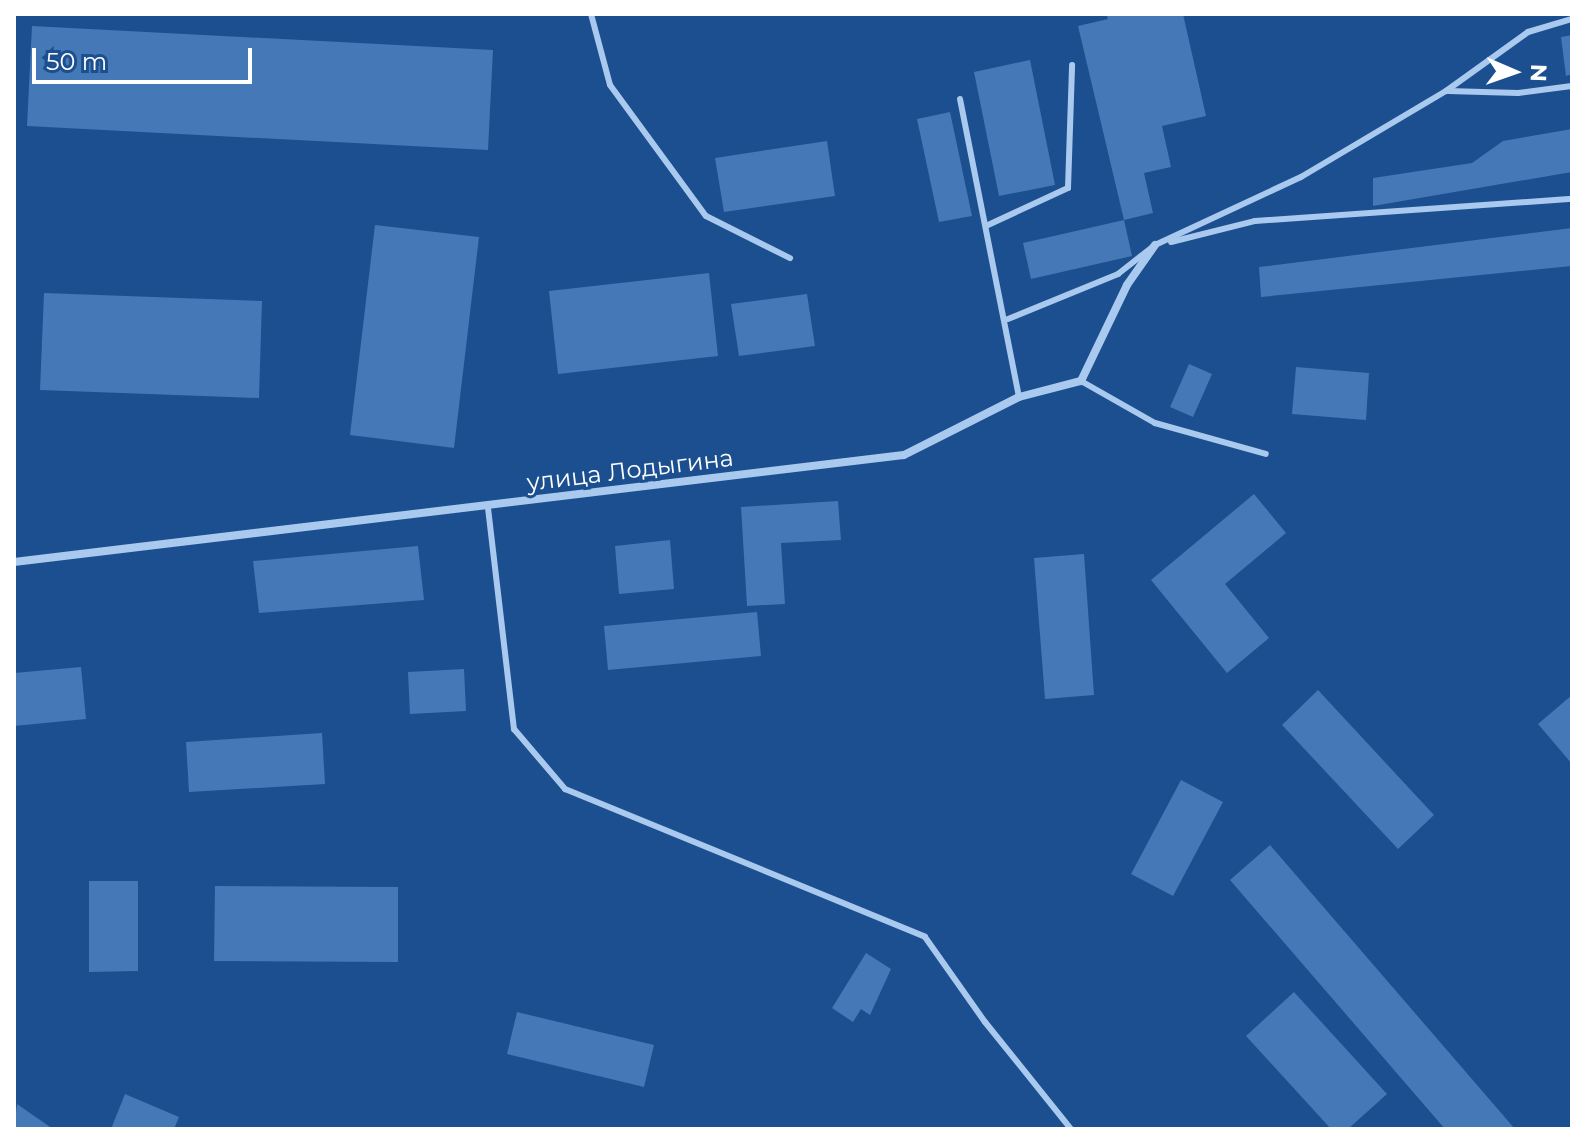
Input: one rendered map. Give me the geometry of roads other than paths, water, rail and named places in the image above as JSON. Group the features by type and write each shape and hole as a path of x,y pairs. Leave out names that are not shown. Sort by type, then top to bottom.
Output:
{"street":[{"path":"1081,381 1127,285 1155,245"},
{"name":"улица Лодыгина","path":"14,562 488,508 904,455 1019,397 1081,381"}],"lane":[{"path":"591,14 610,85 706,216 731,233 790,258"},
{"path":"1008,319 1118,274 1155,245 1301,177 1446,91 1528,32 1572,19"},
{"path":"988,225 1068,188 1072,65"},
{"path":"1446,91 1518,93 1572,86"},
{"path":"960,99 1008,319 1019,397"},
{"path":"1155,245 1255,221 1572,199"},
{"path":"1081,381 1155,423 1266,454"},
{"path":"488,508 514,729 565,789 925,937 985,1022 1071,1129"}]}
